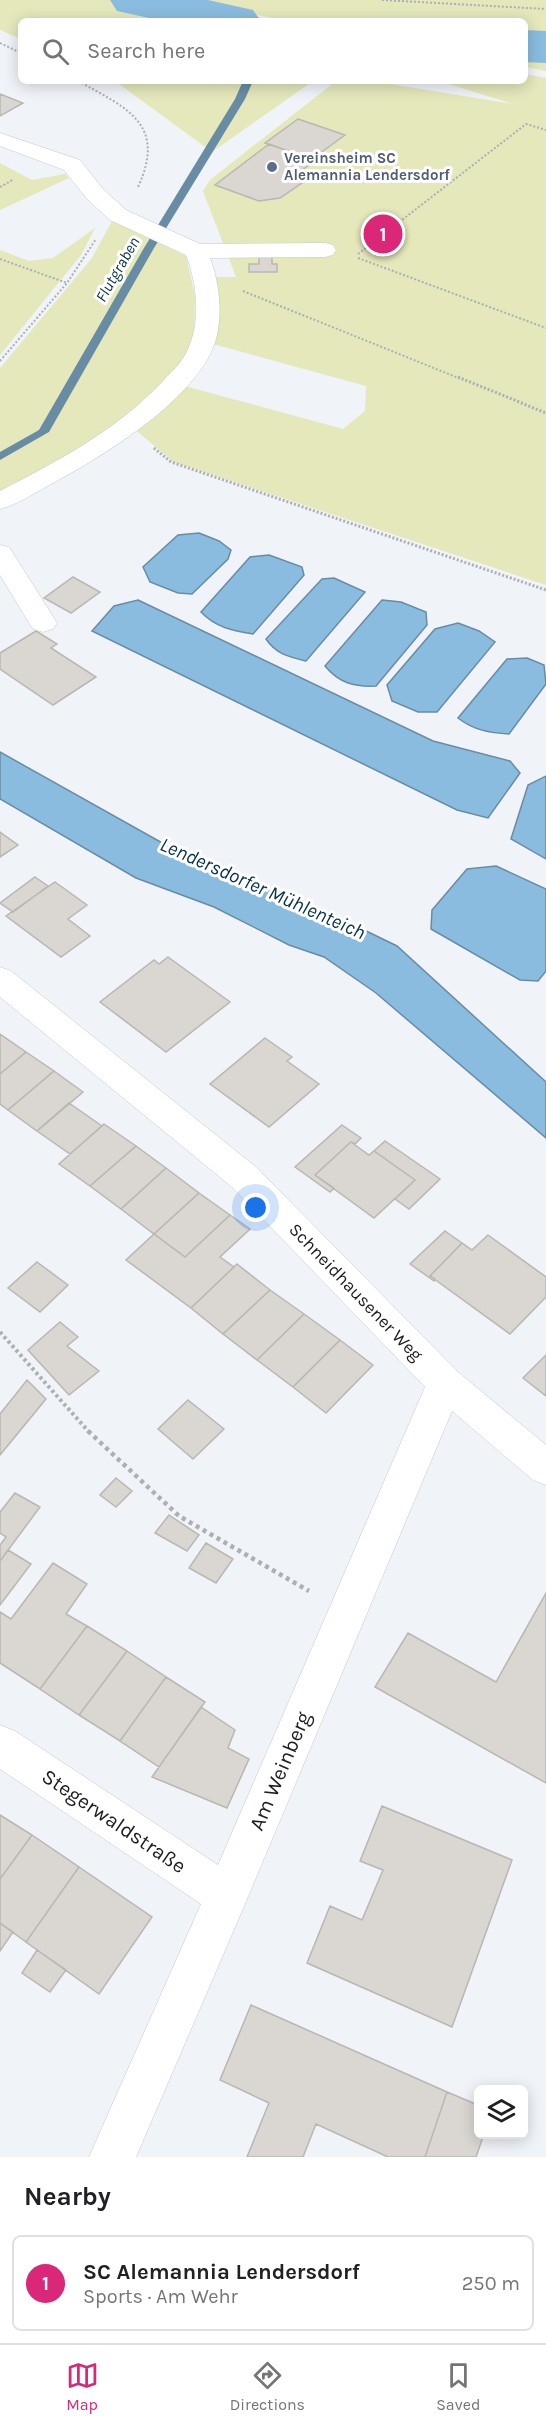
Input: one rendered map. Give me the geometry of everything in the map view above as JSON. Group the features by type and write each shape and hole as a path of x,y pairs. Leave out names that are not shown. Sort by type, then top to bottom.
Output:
{"street":[{"path":"0,139 72,165 94,194 118,215 196,251 325,250"},
{"path":"0,501 86,455 128,427 175,383 191,364 203,343 207,297 204,268 196,251"},
{"path":"0,553 43,623"},
{"name":"Schneidhausener Weg","path":"0,979 244,1177 445,1383 546,1468"},
{"name":"Am Weinberg","path":"112,2157 227,1896 445,1383"},
{"name":"Stegerwaldstraße","path":"0,1745 227,1896"}],"path":[{"path":"382,0 546,9"},
{"path":"0,43 18,52"},
{"path":"0,361 67,283 86,256 112,209 137,189 149,169 152,151 149,136 134,117 83,84"},
{"path":"546,130 526,124 355,257 546,328"},
{"path":"196,251 214,272 244,292 546,413"},
{"path":"0,259 67,283"},
{"path":"128,427 171,462 546,590"},
{"path":"0,1332 89,1432 178,1516 348,1613"}],"green space":[{"path":"0,0 149,0 241,18 18,18 18,38 0,30"},
{"path":"182,0 546,0 546,71 528,68 528,18 274,18"},
{"path":"528,75 546,78 546,585 174,462 133,428 181,385 343,429 365,411 366,386 209,343 212,277 236,277 203,191 210,180 332,84 390,84 513,104 449,84 528,84"},
{"path":"119,84 309,84 212,152"},
{"path":"0,163 32,180 65,174 69,178 0,210"},
{"path":"112,221 186,256 195,296 194,342 167,381 121,428 0,494 0,368 92,258"},
{"path":"95,228 81,255 0,355 0,250 29,261 53,258"}],"water":[{"path":"199,533 219,541 231,550 228,559 192,594 178,593 150,582 143,567 178,535"},
{"path":"269,555 302,567 304,575 253,634 225,628 201,612 250,557"},
{"path":"334,578 365,592 306,661 274,648 266,639 322,579"},
{"path":"138,600 433,741 510,761 520,773 488,818 457,810 92,631 114,606"},
{"path":"382,600 401,602 426,612 427,625 376,686 354,685 341,680 325,666"},
{"path":"458,623 479,631 495,642 437,712 418,712 392,701 387,685 435,629"},
{"path":"527,658 544,665 546,684 509,734 482,730 458,718 507,659"},
{"name":"Lendersdorfer Mühlenteich","path":"0,752 173,849 254,882 316,918 323,910 397,946 546,1082 546,1138 376,993 324,957 289,945 214,907 136,878 0,799"},
{"path":"546,776 546,859 511,839 528,785"},
{"path":"496,866 546,889 546,971 538,981 520,980 431,929 432,910 467,869"}],"building":[{"path":"0,94 23,103 0,116"},
{"path":"298,119 345,135 312,159 265,143"},
{"name":"Vereinsheim SC Alemannia Lendersdorf","path":"269,144 315,161 298,173 302,183 280,198 259,201 215,185"},
{"path":"259,256 272,256 272,264 277,264 277,272 249,272 249,264 259,264"},
{"path":"73,577 100,592 71,613 44,598"},
{"path":"36,631 57,644 51,648 96,677 53,705 0,669 0,653"},
{"path":"0,832 18,845 0,857"},
{"path":"35,877 48,886 13,912 0,903"},
{"path":"55,882 87,905 68,919 90,936 61,957 6,916"},
{"path":"168,957 230,1002 166,1052 100,1002 154,960 159,964"},
{"path":"0,1034 26,1052 0,1074"},
{"path":"265,1038 292,1057 287,1061 319,1084 269,1127 210,1084"},
{"path":"26,1052 54,1071 8,1110 0,1104 0,1074"},
{"path":"54,1071 83,1092 37,1131 8,1110"},
{"path":"69,1103 102,1126 70,1154 37,1131"},
{"path":"104,1124 136,1146 90,1186 59,1164"},
{"path":"342,1125 361,1138 355,1144 351,1142 315,1175 334,1188 330,1192 295,1167"},
{"path":"385,1141 440,1179 409,1209 395,1199 415,1180 374,1151"},
{"path":"351,1142 369,1155 374,1151 415,1180 374,1218 315,1175"},
{"path":"136,1146 166,1168 121,1209 90,1186"},
{"path":"166,1168 199,1193 154,1234 121,1209"},
{"path":"199,1193 230,1215 185,1257 154,1234"},
{"path":"230,1215 250,1229 220,1257 234,1267 191,1308 126,1260 154,1234 185,1257"},
{"path":"445,1231 462,1243 430,1276 435,1279 434,1281 410,1264"},
{"path":"488,1235 546,1277 546,1297 510,1334 430,1276 462,1243 472,1250"},
{"path":"37,1262 68,1285 40,1312 8,1288"},
{"path":"237,1264 270,1290 223,1334 191,1308"},
{"path":"270,1290 304,1314 257,1360 223,1334"},
{"path":"304,1314 340,1340 293,1387 257,1360"},
{"path":"60,1322 78,1337 67,1346 99,1371 69,1395 28,1350"},
{"path":"340,1340 373,1365 326,1413 293,1387"},
{"path":"546,1355 546,1396 523,1378"},
{"path":"27,1380 46,1399 0,1455 0,1414"},
{"path":"188,1400 224,1429 193,1459 158,1429"},
{"path":"116,1478 132,1491 116,1507 100,1495"},
{"path":"15,1493 40,1507 0,1561 0,1545 6,1537 0,1533 0,1512"},
{"path":"169,1515 199,1535 187,1551 155,1533"},
{"path":"206,1543 233,1559 216,1583 189,1568"},
{"path":"8,1550 31,1564 0,1605 0,1561"},
{"path":"53,1563 87,1584 66,1614 87,1626 40,1689 0,1663 0,1612 11,1619"},
{"path":"546,1593 546,1783 375,1687 408,1633 496,1682"},
{"path":"87,1626 127,1651 79,1715 40,1689"},
{"path":"127,1651 166,1677 120,1741 79,1715"},
{"path":"166,1677 205,1702 159,1767 120,1741"},
{"path":"201,1707 235,1730 228,1748 249,1759 227,1808 152,1777"},
{"path":"382,1806 512,1860 452,2027 307,1963 330,1906 362,1920 383,1870 360,1861"},
{"path":"0,1815 32,1835 0,1879"},
{"path":"32,1835 79,1867 26,1942 0,1923 0,1879"},
{"path":"79,1867 152,1917 99,1994 26,1942"},
{"path":"0,1923 13,1932 0,1951"},
{"path":"37,1950 66,1970 50,1992 22,1973"},
{"path":"251,2005 447,2092 425,2157 388,2157 316,2124 303,2157 247,2157 269,2103 220,2080"},
{"path":"447,2092 474,2103 474,2139 482,2139 476,2157 425,2157"}],"waterway":[{"path":"135,0 221,18"},
{"path":"528,46 546,47"},
{"name":"Flutgraben","path":"0,457 43,432 149,248 240,99 247,84"}],"place":[{"name":"Vereinsheim SC Alemannia Lendersdorf","path":"272,167"},
{"name":"SC Alemannia Lendersdorf","path":"383,234"}]}
